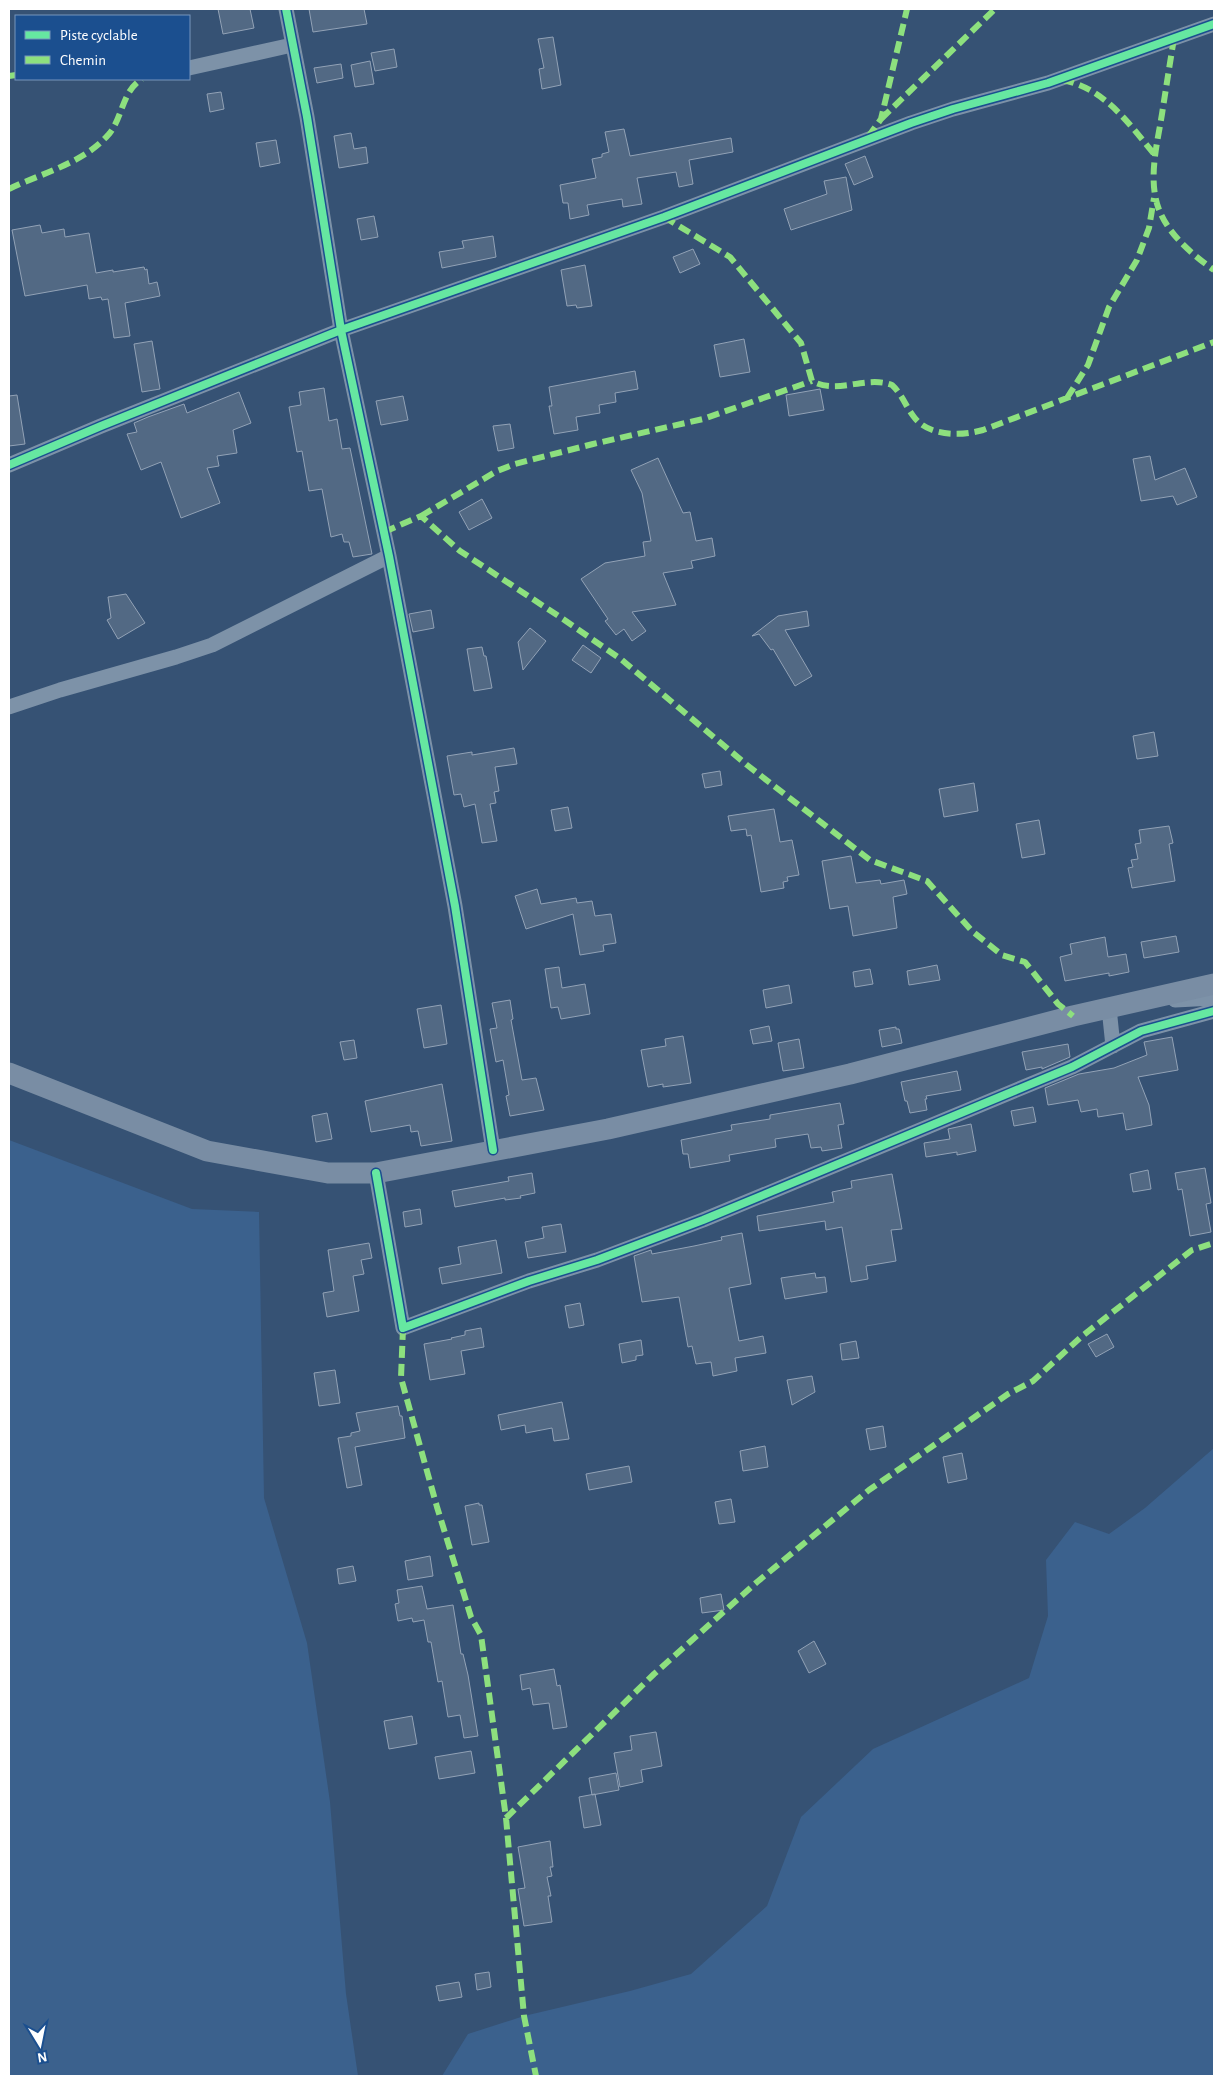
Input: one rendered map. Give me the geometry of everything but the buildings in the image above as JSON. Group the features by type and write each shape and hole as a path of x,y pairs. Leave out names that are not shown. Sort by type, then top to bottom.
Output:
{"main road":[{"path":"9,1073 207,1151 328,1173 376,1173 608,1129 821,1081 1109,1008 1214,984"}],"street":[{"path":"286,9 307,116 341,330 389,556 455,906 493,1150"},
{"path":"9,465 341,330 664,217 911,123 1045,83 1214,24"},
{"path":"190,68 292,45"},
{"path":"9,707 212,645 389,556"},
{"path":"1157,997 1173,1000 1214,998"},
{"path":"1109,1008 1113,1046"},
{"path":"376,1173 403,1328 529,1281 597,1260 704,1220 1072,1067 1144,1030 1214,1012"}],"water":[{"path":"9,1140 192,1209 259,1212 264,1498 307,1643 330,1802 346,1994 358,2076 9,2076"},
{"path":"1214,1448 1214,2076 442,2076 468,2034 524,2016 630,1991 691,1974 767,1906 801,1817 873,1749 1029,1678 1048,1616 1046,1560 1075,1522 1109,1534 1145,1508"}],"marked path":[{"path":"868,137 881,119 907,9"},
{"path":"881,119 995,9"},
{"path":"1174,38 1154,163 1156,200 1164,221 1176,237 1214,270"},
{"path":"9,76 15,75"},
{"path":"9,189 75,160 99,144 114,127 130,90 141,80"},
{"path":"1062,80 1077,84 1103,99 1115,109 1155,155"},
{"path":"1067,398 1088,365 1109,307 1137,260 1149,228 1154,198"},
{"path":"664,217 730,257 801,343 812,381 831,386 872,382 892,385 899,392 920,424 937,431 956,434 983,430 1214,342"},
{"path":"421,516 497,471 515,464 703,419 812,381"},
{"path":"384,532 421,516 460,551 622,660 747,765 870,860 927,881 972,931 1002,955 1025,962 1058,1004 1073,1016"},
{"path":"506,1818 654,1674 757,1582 869,1490 1008,1394 1033,1381 1081,1337 1192,1250 1214,1243"},
{"path":"403,1328 401,1378 437,1507 471,1617 481,1635 506,1818 524,2016 536,2076"}],"cycle path":[{"path":"286,9 307,117 341,330 389,556 455,906 493,1150"},
{"path":"9,465 341,330 664,217 911,123 953,109 1048,83 1214,24"},
{"path":"376,1173 403,1328 529,1281 597,1260 703,1220 1072,1067 1141,1031 1214,1011"}]}
